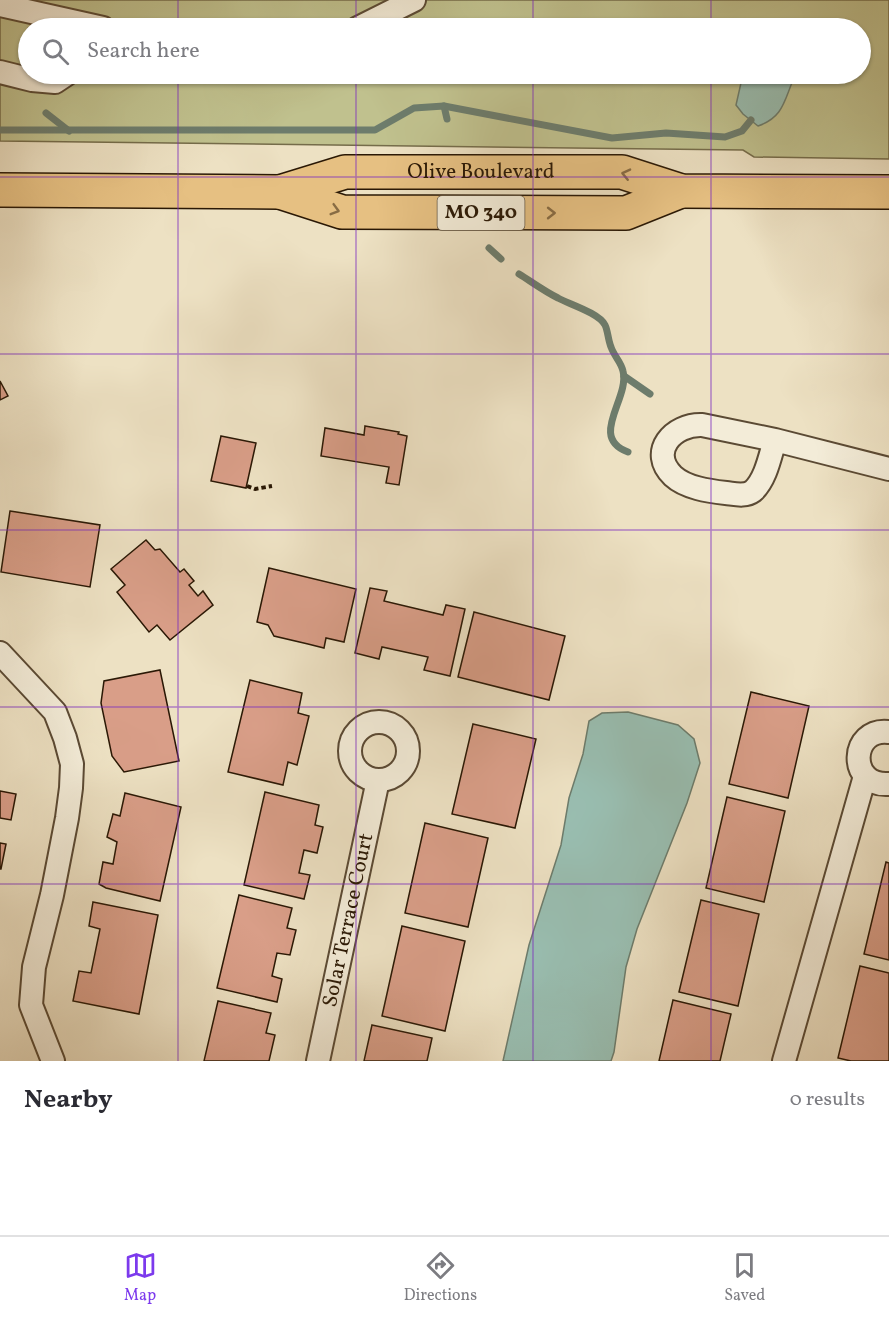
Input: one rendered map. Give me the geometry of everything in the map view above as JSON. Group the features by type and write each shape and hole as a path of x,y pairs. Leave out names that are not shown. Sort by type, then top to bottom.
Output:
{"main road":[{"name":"Olive Boulevard","path":"0,190 280,192 345,172 622,172 681,192 889,192"}],"street":[{"path":"378,18 414,0"},
{"path":"0,5 55,18"},
{"path":"0,72 18,76"},
{"path":"775,440 761,480 750,493 711,491 685,484 667,470 664,459 664,448 671,435 681,428 692,425 714,427 775,440 889,469"},
{"path":"0,653 55,712 72,764 72,788 67,818 33,974 31,1005 53,1061"},
{"path":"889,732 869,736 858,751 858,760 865,776 880,784 889,784"},
{"path":"784,1061 865,776"},
{"name":"Solar Terrace Court","path":"318,1061 378,780"}],"path":[{"path":"247,486 255,489 272,486"}],"green space":[{"path":"0,0 889,0 889,159 754,157 743,150 0,141"}],"water":[{"path":"741,84 792,84 778,113 758,126 736,105"},
{"path":"628,712 678,725 694,739 700,763 687,803 637,929 626,967 611,1061 503,1061 529,945 561,845 569,798 583,754 589,721 602,713"}],"building":[{"path":"0,381 8,396 0,400"},
{"path":"365,426 399,432 398,434 407,436 399,485 386,483 389,467 321,456 325,428 364,435"},
{"path":"221,436 256,443 246,488 211,481"},
{"path":"10,511 100,525 90,587 1,572"},
{"path":"146,540 155,550 160,549 180,572 184,569 194,581 189,585 198,596 203,591 213,605 170,640 157,625 149,632 117,592 125,585 111,569"},
{"path":"269,568 356,589 344,642 326,638 324,648 274,636 268,625 257,622"},
{"path":"370,588 387,591 384,601 443,615 446,605 465,609 450,676 424,670 428,657 382,647 379,659 355,653"},
{"path":"474,612 565,636 549,700 458,677"},
{"path":"160,670 179,761 124,772 112,756 101,703 104,681"},
{"path":"250,680 302,693 298,713 309,716 297,765 288,762 283,785 228,772"},
{"path":"751,692 809,706 788,798 729,784"},
{"path":"473,724 536,739 515,828 452,814"},
{"path":"0,791 16,794 11,820 0,818"},
{"path":"265,792 319,805 315,825 323,827 317,853 304,850 299,873 310,875 304,899 244,885"},
{"path":"125,793 181,807 160,901 106,888 99,884 103,862 113,864 117,842 107,837 113,814 120,816"},
{"path":"727,797 785,811 764,902 706,888"},
{"path":"425,823 488,838 468,927 405,913"},
{"path":"0,843 6,844 1,869 0,869"},
{"path":"886,862 889,863 889,960 864,954"},
{"path":"239,895 292,908 287,928 296,930 290,955 277,953 272,976 282,979 277,1002 217,988"},
{"path":"701,900 759,914 738,1006 679,992"},
{"path":"93,902 158,915 139,1014 73,1001 79,971 91,973 100,929 89,926"},
{"path":"402,926 465,941 445,1031 382,1016"},
{"path":"860,966 889,973 889,1061 851,1061 838,1058"},
{"path":"673,1000 731,1014 720,1061 659,1061"},
{"path":"218,1001 271,1013 266,1033 275,1035 269,1061 204,1061"},
{"path":"372,1025 432,1038 427,1061 364,1061"}],"waterway":[{"path":"444,106 447,119"},
{"path":"0,130 375,130 414,108 444,106 612,138 666,133 725,137 742,131 751,120"},
{"path":"46,113 69,131"},
{"path":"489,248 501,259"},
{"path":"519,274 553,295 597,317 605,325 611,347 621,365 624,382 613,416 611,437 617,445 628,452"},
{"path":"624,376 650,394"}]}
